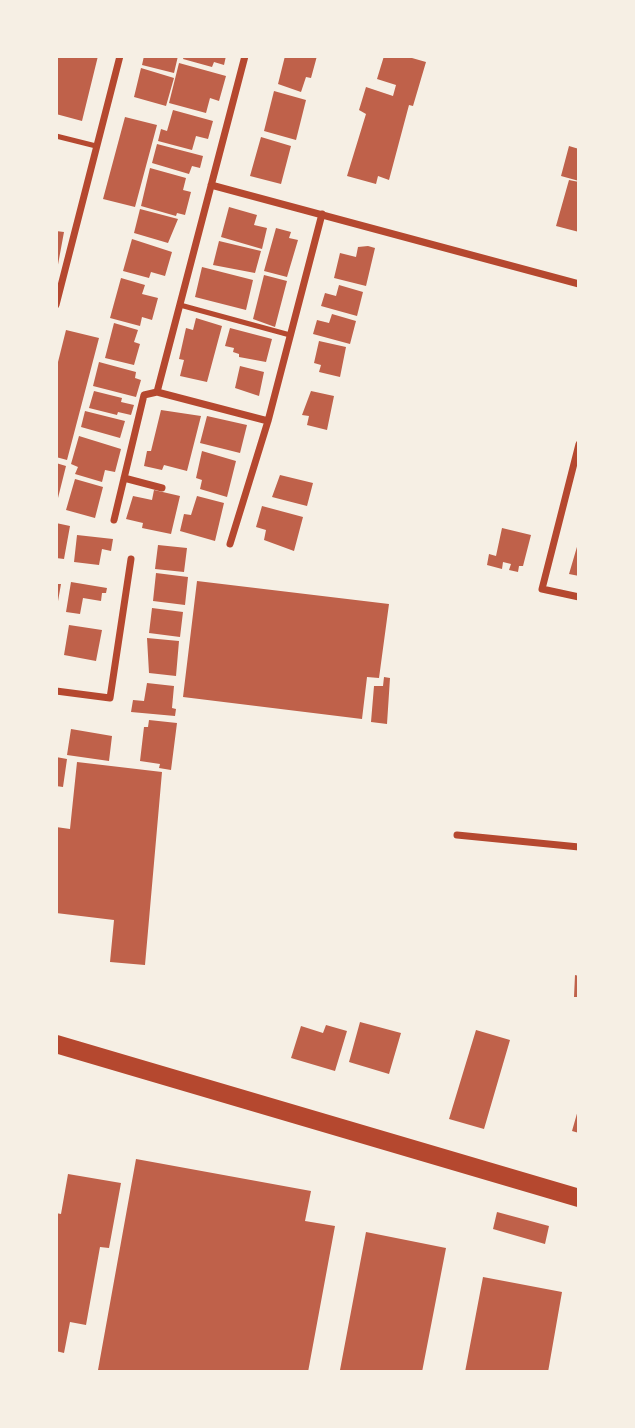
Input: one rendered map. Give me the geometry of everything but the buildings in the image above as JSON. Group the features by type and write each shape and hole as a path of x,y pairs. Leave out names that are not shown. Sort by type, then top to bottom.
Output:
{"main road":[{"path":"56,1044 579,1198"}],"street":[{"path":"56,302 120,56"},
{"path":"157,391 245,56"},
{"path":"211,185 579,284"},
{"path":"230,544 268,421 322,214"},
{"path":"114,520 144,395 157,391 268,421"},
{"path":"579,444 542,589 579,597"},
{"path":"124,478 162,488"},
{"path":"56,691 110,698 131,559"},
{"path":"457,835 579,847"}],"lane":[{"path":"56,136 96,146"},
{"path":"180,305 290,335"}]}
